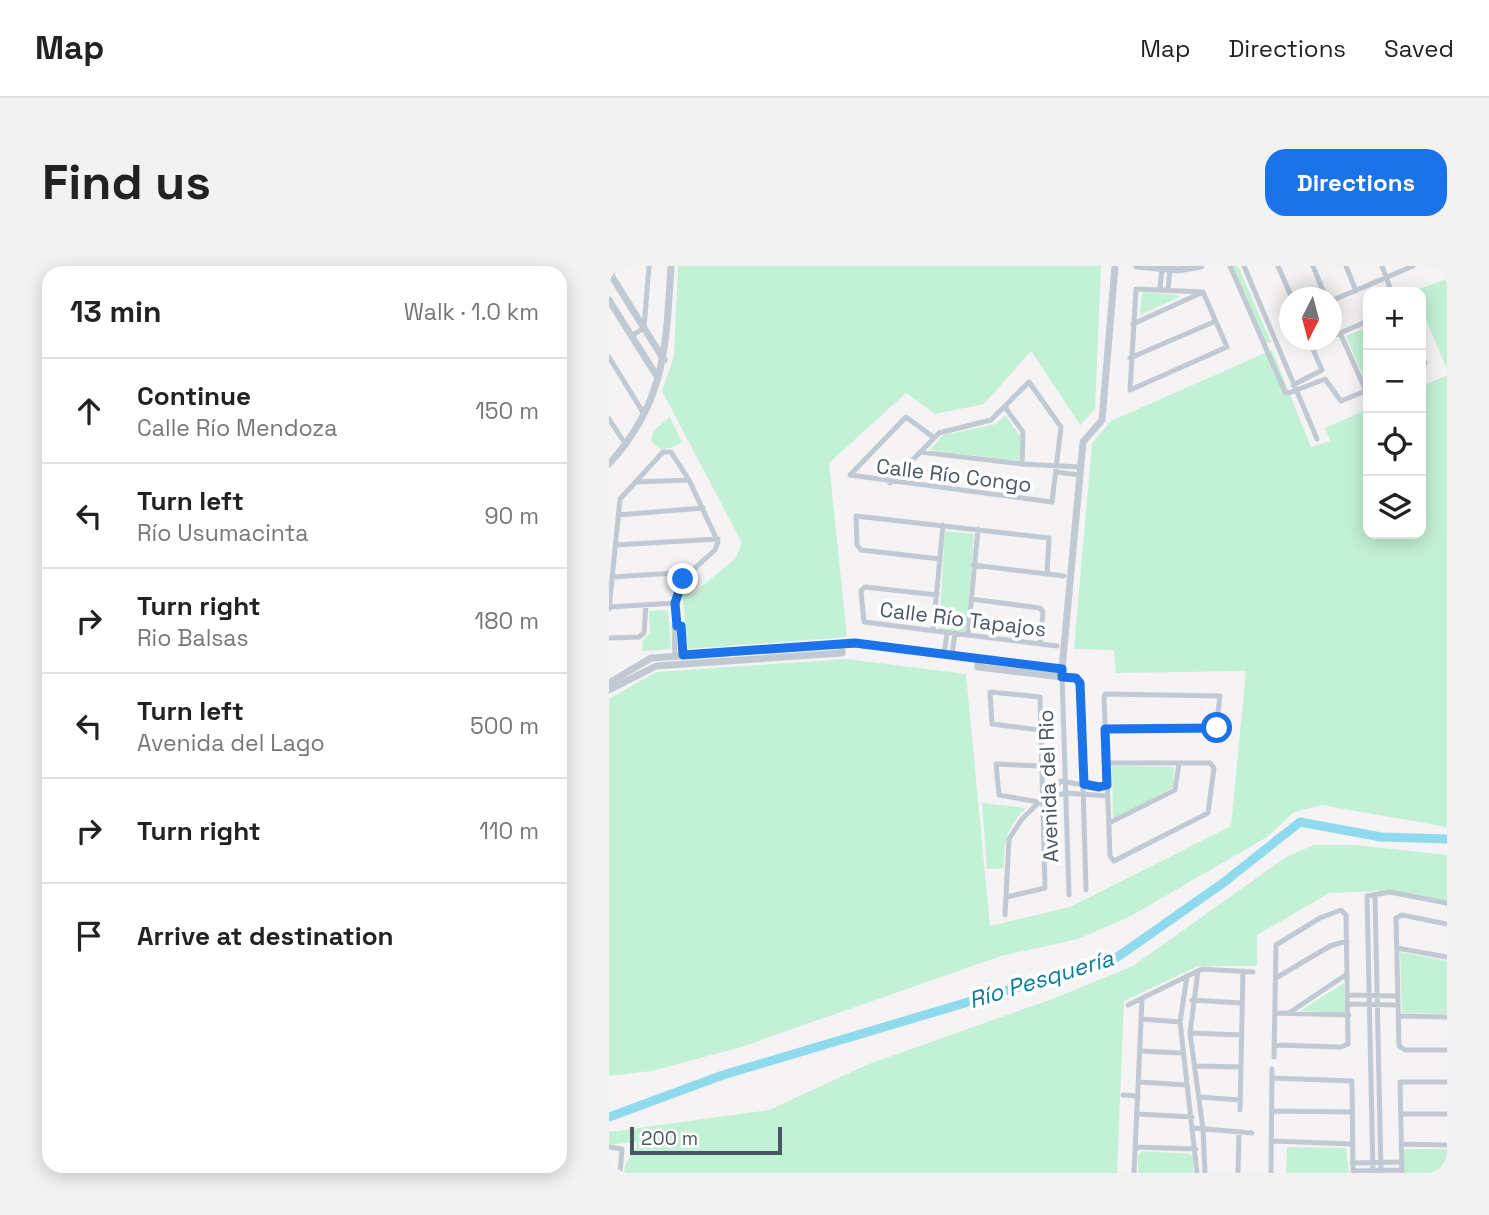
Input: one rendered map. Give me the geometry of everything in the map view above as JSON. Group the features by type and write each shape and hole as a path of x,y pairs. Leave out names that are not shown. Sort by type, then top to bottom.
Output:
{"street":[{"path":"616,266 610,274 664,361"},
{"path":"644,328 649,266"},
{"path":"609,464 626,446 644,414 659,378 664,361 671,266"},
{"name":"Avenida del Rio","path":"1069,895 1062,673 1083,442 1102,420 1115,266"},
{"path":"1137,266 1201,266"},
{"path":"1230,266 1285,392 1325,379 1341,401 1363,393"},
{"path":"1244,266 1317,439"},
{"path":"1278,266 1287,287"},
{"path":"1313,266 1322,287"},
{"path":"1346,266 1356,291"},
{"path":"1382,266 1390,287"},
{"path":"1342,297 1413,266"},
{"path":"1160,289 1166,268"},
{"path":"1166,268 1168,290"},
{"path":"1136,289 1203,292 1227,344 1225,349 1134,390 1128,387 1136,289"},
{"path":"1133,324 1203,292"},
{"path":"609,300 659,378"},
{"path":"609,317 617,312"},
{"path":"1130,358 1216,321"},
{"path":"1342,332 1363,323"},
{"path":"633,335 644,328"},
{"path":"1342,337 1363,382"},
{"path":"1265,345 1275,342"},
{"path":"1295,388 1322,370 1313,350"},
{"path":"609,357 644,414"},
{"path":"890,483 933,437 947,429 991,420 1029,382 1059,423 1054,466 1057,473 1080,471"},
{"path":"1005,407 1023,432 1022,464"},
{"name":"Calle Río Congo","path":"933,437 907,416 850,475 890,483 1048,503 1053,500 1057,473"},
{"path":"609,419 626,446"},
{"path":"675,603 609,608 620,499 667,451 674,454 718,539 715,550 679,585 675,603 679,656"},
{"path":"920,452 1080,471"},
{"path":"635,482 689,480"},
{"path":"618,514 703,508"},
{"path":"940,559 863,550 857,545 856,516 1050,538 1047,574"},
{"path":"933,631 943,525"},
{"path":"968,635 978,529"},
{"path":"615,545 718,539"},
{"path":"974,566 1064,576"},
{"path":"612,577 691,572"},
{"name":"Calle Río Tapajos","path":"937,595 862,588 864,622 1057,646"},
{"path":"971,599 1038,607 1043,612 1040,644"},
{"path":"609,638 639,637 644,633 646,604"},
{"path":"947,632 948,655"},
{"path":"948,655 955,634"},
{"path":"609,683 651,657 841,649 948,655 978,663 1062,673 1076,678 1080,683 1086,890"},
{"path":"609,690 656,666 765,654"},
{"path":"1007,897 1044,890 1045,887 1038,695 990,692 994,725 1039,730"},
{"path":"1105,729 1217,728 1220,694 1105,694 1105,729 1107,796 1110,856 1114,861 1208,813 1214,766 1210,763 1107,763"},
{"path":"1040,766 997,762 999,795 1041,800 1066,793 1107,796"},
{"path":"1109,823 1174,791 1179,763"},
{"path":"1005,915 1009,839 1016,827 1054,783 1065,779 1099,787 1107,785"},
{"path":"1373,1172 1367,897 1368,894 1391,892 1447,904"},
{"path":"1375,895 1381,1172"},
{"path":"1274,1056 1275,949 1281,939 1341,910 1346,915 1349,1040 1345,1046 1275,1045"},
{"path":"1447,924 1399,915 1396,918 1398,1043 1402,1049 1447,1050"},
{"path":"1276,978 1330,946 1347,941"},
{"path":"1397,948 1447,957"},
{"path":"1128,1005 1198,971 1210,969 1253,972"},
{"path":"1198,971 1192,1000 1190,1033 1203,1129 1205,1173"},
{"path":"1240,1110 1243,971"},
{"path":"1288,1013 1347,974"},
{"path":"1187,976 1180,1022 1197,1173"},
{"path":"1348,995 1397,996"},
{"path":"1135,1173 1142,1000"},
{"path":"1192,1000 1241,1003"},
{"path":"1349,1004 1397,1005"},
{"path":"1276,1013 1349,1015"},
{"path":"1398,1016 1447,1017"},
{"path":"1141,1019 1180,1022"},
{"path":"1190,1033 1241,1035"},
{"path":"1140,1051 1183,1054"},
{"path":"1193,1066 1240,1067"},
{"path":"1271,1173 1272,1069"},
{"path":"1272,1078 1350,1080 1353,1172 1402,1172 1400,1082 1447,1082"},
{"path":"1139,1082 1187,1085"},
{"path":"1123,1095 1138,1096"},
{"path":"1199,1097 1240,1100"},
{"path":"1272,1111 1353,1112"},
{"path":"1137,1114 1192,1117"},
{"path":"1401,1114 1447,1114"},
{"path":"1194,1128 1252,1133"},
{"path":"1238,1173 1239,1132"},
{"path":"1272,1142 1352,1144"},
{"path":"1401,1144 1447,1145"},
{"path":"1135,1146 1196,1149"},
{"path":"609,1147 622,1149 620,1173"},
{"path":"1353,1163 1401,1162"}],"green space":[{"path":"678,266 1101,266 1095,409 1080,425 1031,351 984,404 935,414 906,393 829,463 847,637 688,649 682,592 684,589 691,595 735,559 742,543 662,391 674,356"},
{"path":"1232,266 1238,266 1271,342 1265,344"},
{"path":"1447,279 1447,369 1426,320 1424,287"},
{"path":"1142,292 1178,295 1179,297 1140,315"},
{"path":"1363,329 1363,375 1346,336"},
{"path":"1272,350 1311,447 1330,441 1325,428 1363,411 1363,539 1426,539 1426,385 1447,375 1447,827 1322,805 1294,812 1267,837 1131,916 1078,939 1001,956 738,1048 651,1071 609,1076 609,699 656,672 847,659 966,674 990,926 1070,907 1231,826 1246,671 1116,673 1114,650 1074,649 1092,443 1111,421"},
{"path":"1005,415 1021,437 1019,461 930,450 943,435 996,424"},
{"path":"670,417 682,442 671,448 660,449 651,441 654,430"},
{"path":"945,531 974,534 966,632 939,629"},
{"path":"668,610 671,649 643,651 642,642 650,633 649,611"},
{"path":"1112,766 1174,767 1173,787 1113,820"},
{"path":"982,803 1026,808 1007,835 1004,868 987,869"},
{"path":"1314,845 1355,845 1447,855 1447,906 1377,891 1329,893 1257,935 1257,966 1198,966 1124,1001 1117,1173 624,1173 625,1165 637,1146 635,1142 609,1145 609,1132 769,1110 869,1064 1055,998 1133,966 1286,857"},
{"path":"1400,952 1447,961 1447,1014 1402,1013"},
{"path":"1344,983 1345,1013 1300,1011"},
{"path":"1287,1147 1346,1148 1349,1173 1286,1173"},
{"path":"1406,1149 1447,1149 1447,1173 1404,1173 1403,1152"},
{"path":"1143,1151 1190,1154 1193,1158 1193,1173 1138,1173 1138,1155"}],"waterway":[{"name":"Río Pesquería","path":"609,1117 723,1075 1116,958 1223,883 1300,822 1381,837 1447,839"}],"route":[{"path":"683,579 675,603 677,626 681,626 683,655 855,643 1062,669 1062,677 1076,678 1080,683 1084,784 1094,787 1107,785 1105,729 1217,728"}]}
